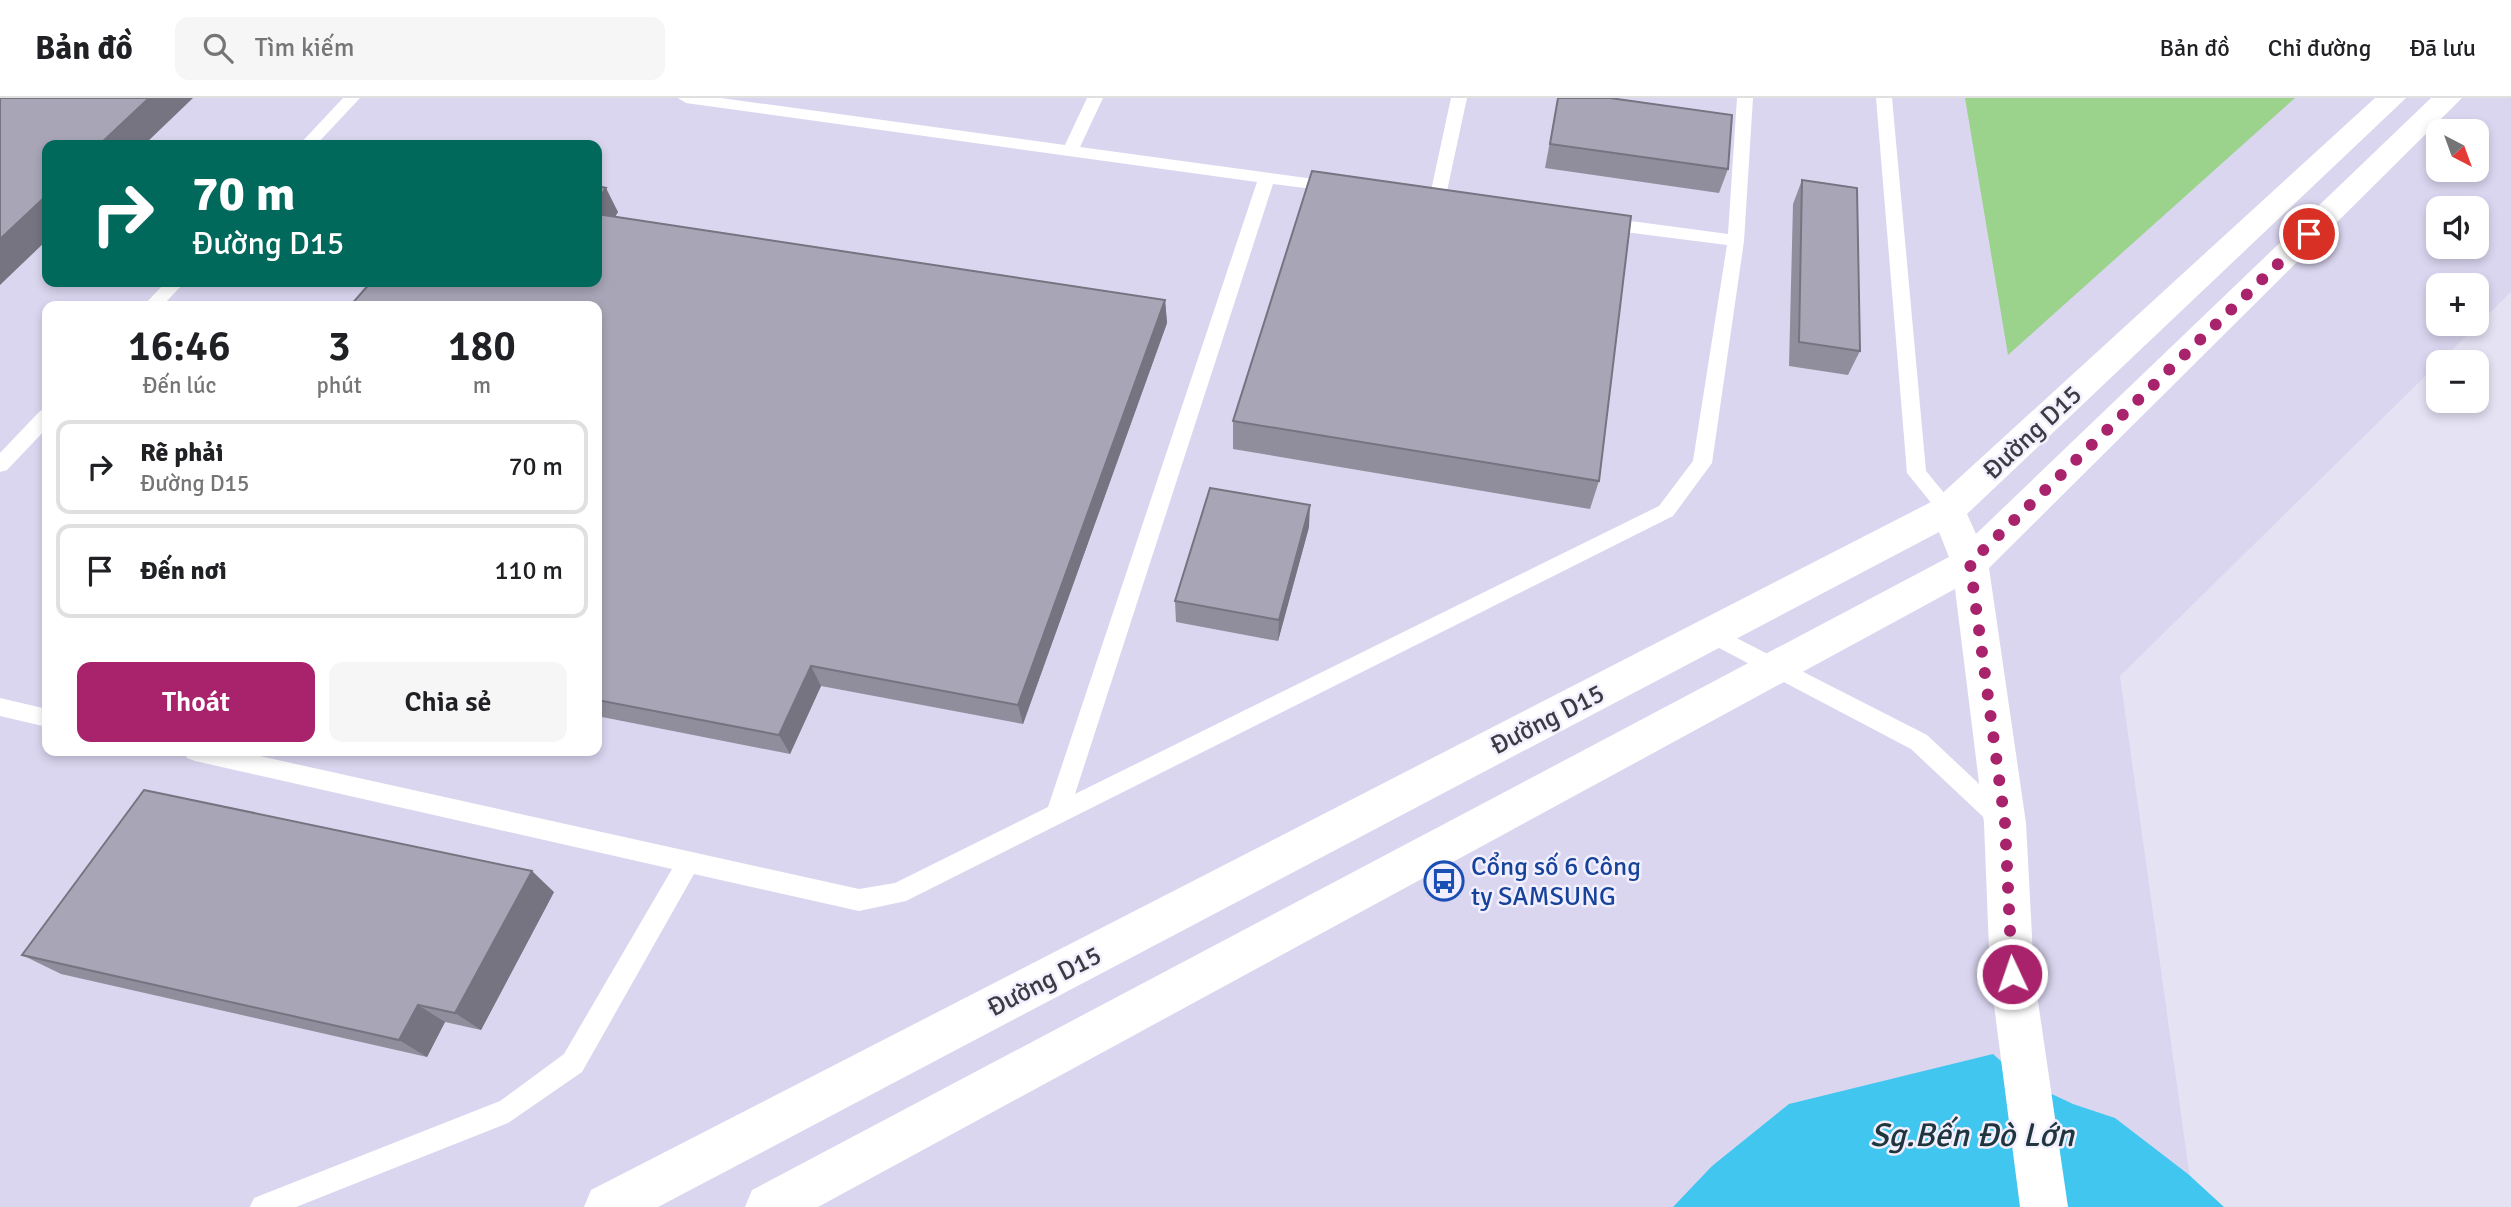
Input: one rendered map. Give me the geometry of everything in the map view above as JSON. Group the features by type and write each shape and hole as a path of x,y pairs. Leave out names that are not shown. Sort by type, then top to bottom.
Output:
{"street":[{"name":"Đường D15","path":"608,1207 1948,510 2392,98"},
{"name":"Đường D15","path":"769,1207 1970,563 2448,98"},
{"path":"1948,510 1970,563 2005,823 2012,974 2044,1207"}],"lane":[{"path":"312,140 352,98"},
{"path":"686,98 1358,190"},
{"path":"1070,150 1095,98"},
{"path":"1437,200 1458,98"},
{"path":"217,756 859,900 898,893 1666,512 1702,463 1736,241 1745,98"},
{"path":"1884,98 1917,473 1948,510"},
{"path":"1057,814 1267,177"},
{"path":"1587,221 1736,241"},
{"path":"157,301 171,287"},
{"path":"0,465 42,421"},
{"path":"1711,634 1919,741 2005,823"},
{"path":"0,707 42,717"},
{"path":"263,1207 508,1110 573,1063 689,861"}],"shaded area":[{"path":"0,98 2511,98 2511,292 2489,314 2489,273 2426,273 2426,336 2466,336 2452,350 2426,350 2426,375 2120,676 2194,1207 0,1207"}],"green space":[{"path":"1965,98 2295,98 2008,355"}],"water":[{"name":"Sg.Bến Đò Lớn","path":"1993,1054 2022,1080 2073,1104 2115,1118 2188,1174 2224,1207 1673,1207 1712,1166 1789,1104"}],"building":[{"path":"0,98 149,98 104,140 42,140 42,200 0,239"},
{"path":"1558,98 1610,98 1732,115 1728,169 1550,144"},
{"path":"1312,171 1631,216 1599,481 1233,421"},
{"path":"1802,180 1857,188 1860,351 1799,342"},
{"path":"602,215 1165,300 1018,705 811,666 779,735 602,701 602,301 354,301 367,287 602,287"},
{"path":"1210,488 1310,505 1279,620 1175,601"},
{"path":"144,790 532,871 455,1013 418,1005 399,1040 22,955"}],"place":[{"name":"Cổng số 6 Công ty SAMSUNG","path":"1444,881"}],"route":[{"path":"2012,974 2005,823 1970,563 2309,234"}]}
